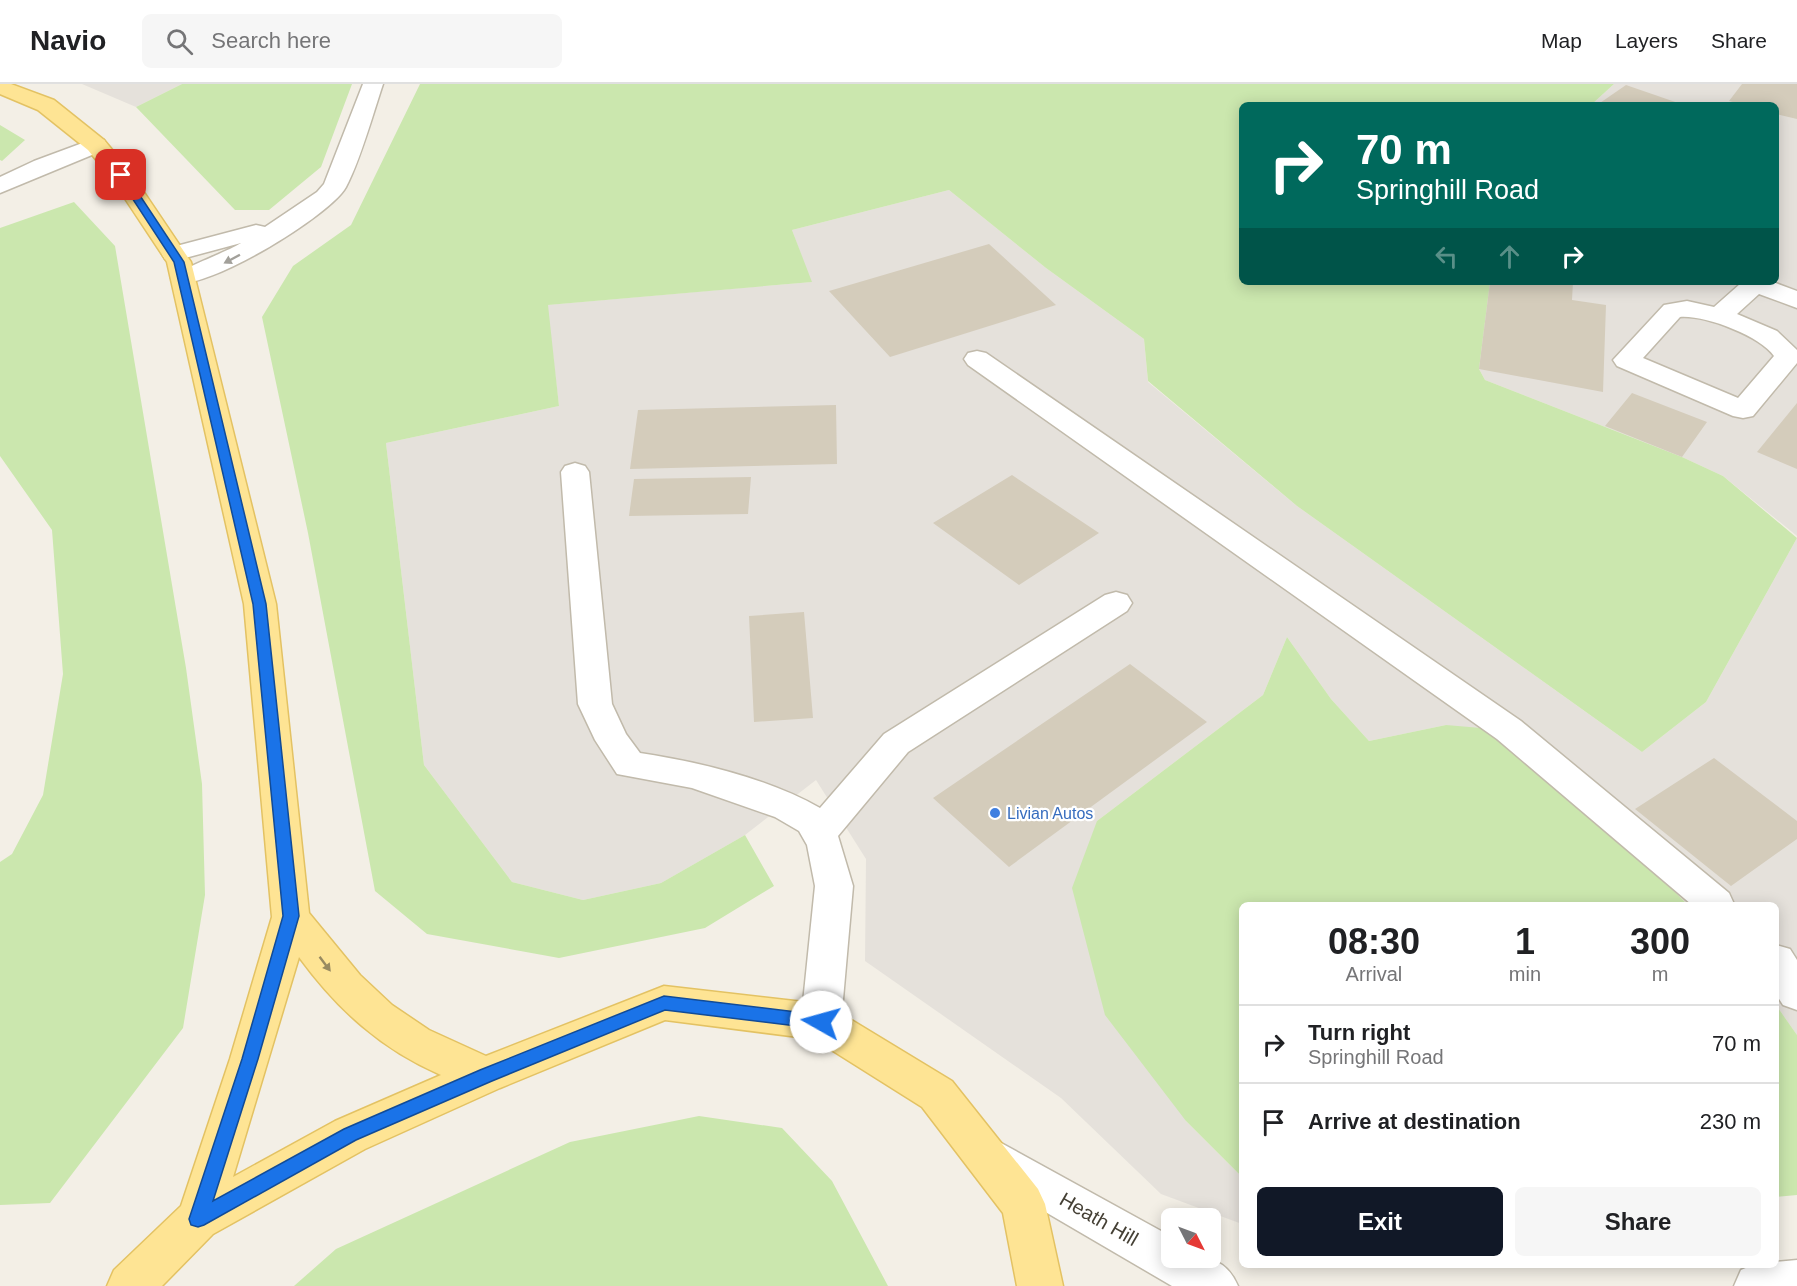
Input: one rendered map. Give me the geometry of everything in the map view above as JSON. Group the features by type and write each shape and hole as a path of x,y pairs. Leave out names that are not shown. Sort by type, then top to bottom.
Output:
{"main road":[{"path":"0,87 46,105 96,145 121,175 178,266 260,604 291,916 250,1059 198,1219"},
{"path":"291,916 330,970 364,1007 414,1043 486,1075"},
{"path":"130,1286 198,1219 350,1135 486,1075 664,1003 821,1022 937,1094 1023,1204 1040,1286"}],"street":[{"path":"178,266 230,260 293,220 335,186 373,84"},
{"path":"5,179 96,145"},
{"path":"1719,316 1751,285"},
{"path":"1761,285 1793,293"},
{"path":"1687,309 1719,316 1765,335 1785,351 1788,357 1743,410 1626,360 1673,310 1687,309"},
{"path":"977,359 1509,730 1714,902"},
{"path":"575,472 595,704 612,740 629,765 694,775 788,807 812,821 825,845 834,886 821,1022"},
{"path":"819,834 896,743 1116,603"},
{"path":"1779,966 1797,993"},
{"name":"Heath Hill","path":"982,1152 1215,1286"},
{"path":"1757,1286 1797,1282"}],"shaded area":[{"path":"82,84 182,84 136,107"},
{"path":"1614,84 1797,84 1797,536 1723,476 1682,457 1485,380 1479,369 1489,285 1779,285 1779,102 1594,102"},
{"path":"949,190 1046,268 1144,339 1148,382 1297,506 1642,752 1706,702 1797,538 1797,1035 1779,1009 1779,902 1685,902 1641,858 1446,725 1369,741 1331,699 1287,637 1263,695 1097,821 1186,1121 1239,1174 1239,1223 1221,1216 1221,1208 1199,1208 1161,1194 1061,1098 865,961 866,859 816,780 745,835 661,883 583,900 512,882 424,765 386,443 559,406 547,305 811,282 792,230"}],"green space":[{"path":"182,84 352,84 321,167 269,210 235,210 136,107"},
{"path":"420,84 1614,84 1594,102 1239,102 1239,285 1490,285 1479,369 1485,380 1682,457 1723,476 1797,538 1706,702 1642,752 1297,506 1148,381 1144,339 1046,268 949,190 792,230 812,282 548,305 559,406 386,443 424,765 512,882 583,900 661,883 745,835 774,886 705,928 559,958 427,934 375,891 308,533 262,317 293,266 351,225"},
{"path":"0,125 25,140 2,161 0,160"},
{"path":"74,202 115,246 186,668 202,784 205,895 183,1028 50,1203 0,1205 0,862 12,854 43,795 63,674 52,530 0,456 0,228"},
{"path":"1287,637 1331,699 1369,741 1446,725 1481,728 1533,765 1641,858 1685,902 1239,902 1239,1174 1186,1121 1105,1015 1072,888 1097,821 1263,695"},
{"path":"1779,1009 1797,1035 1797,1195 1779,1197"},
{"path":"699,1116 782,1128 832,1181 888,1286 294,1286 336,1249 570,1142"}],"building":[{"path":"1742,84 1797,84 1797,119 1779,115 1779,102 1729,101"},
{"path":"1626,85 1675,102 1601,102"},
{"path":"989,244 1056,305 890,357 829,291"},
{"path":"1490,285 1573,285 1572,300 1606,305 1603,392 1479,369"},
{"path":"1632,393 1707,422 1682,457 1605,426"},
{"path":"1797,403 1797,469 1757,452"},
{"path":"836,405 837,464 630,469 638,410"},
{"path":"1012,475 1099,533 1019,585 933,523"},
{"path":"751,477 748,514 629,516 634,479"},
{"path":"804,612 813,718 754,722 749,616"},
{"path":"1130,664 1207,722 1009,867 933,798"},
{"path":"1714,758 1797,821 1797,839 1731,886 1635,809"}],"place":[{"name":"Livian Autos","path":"995,813"}],"route":[{"path":"121,175 179,262 260,604 291,916 250,1059 198,1219 350,1135 486,1075 664,1003 821,1022"}]}
